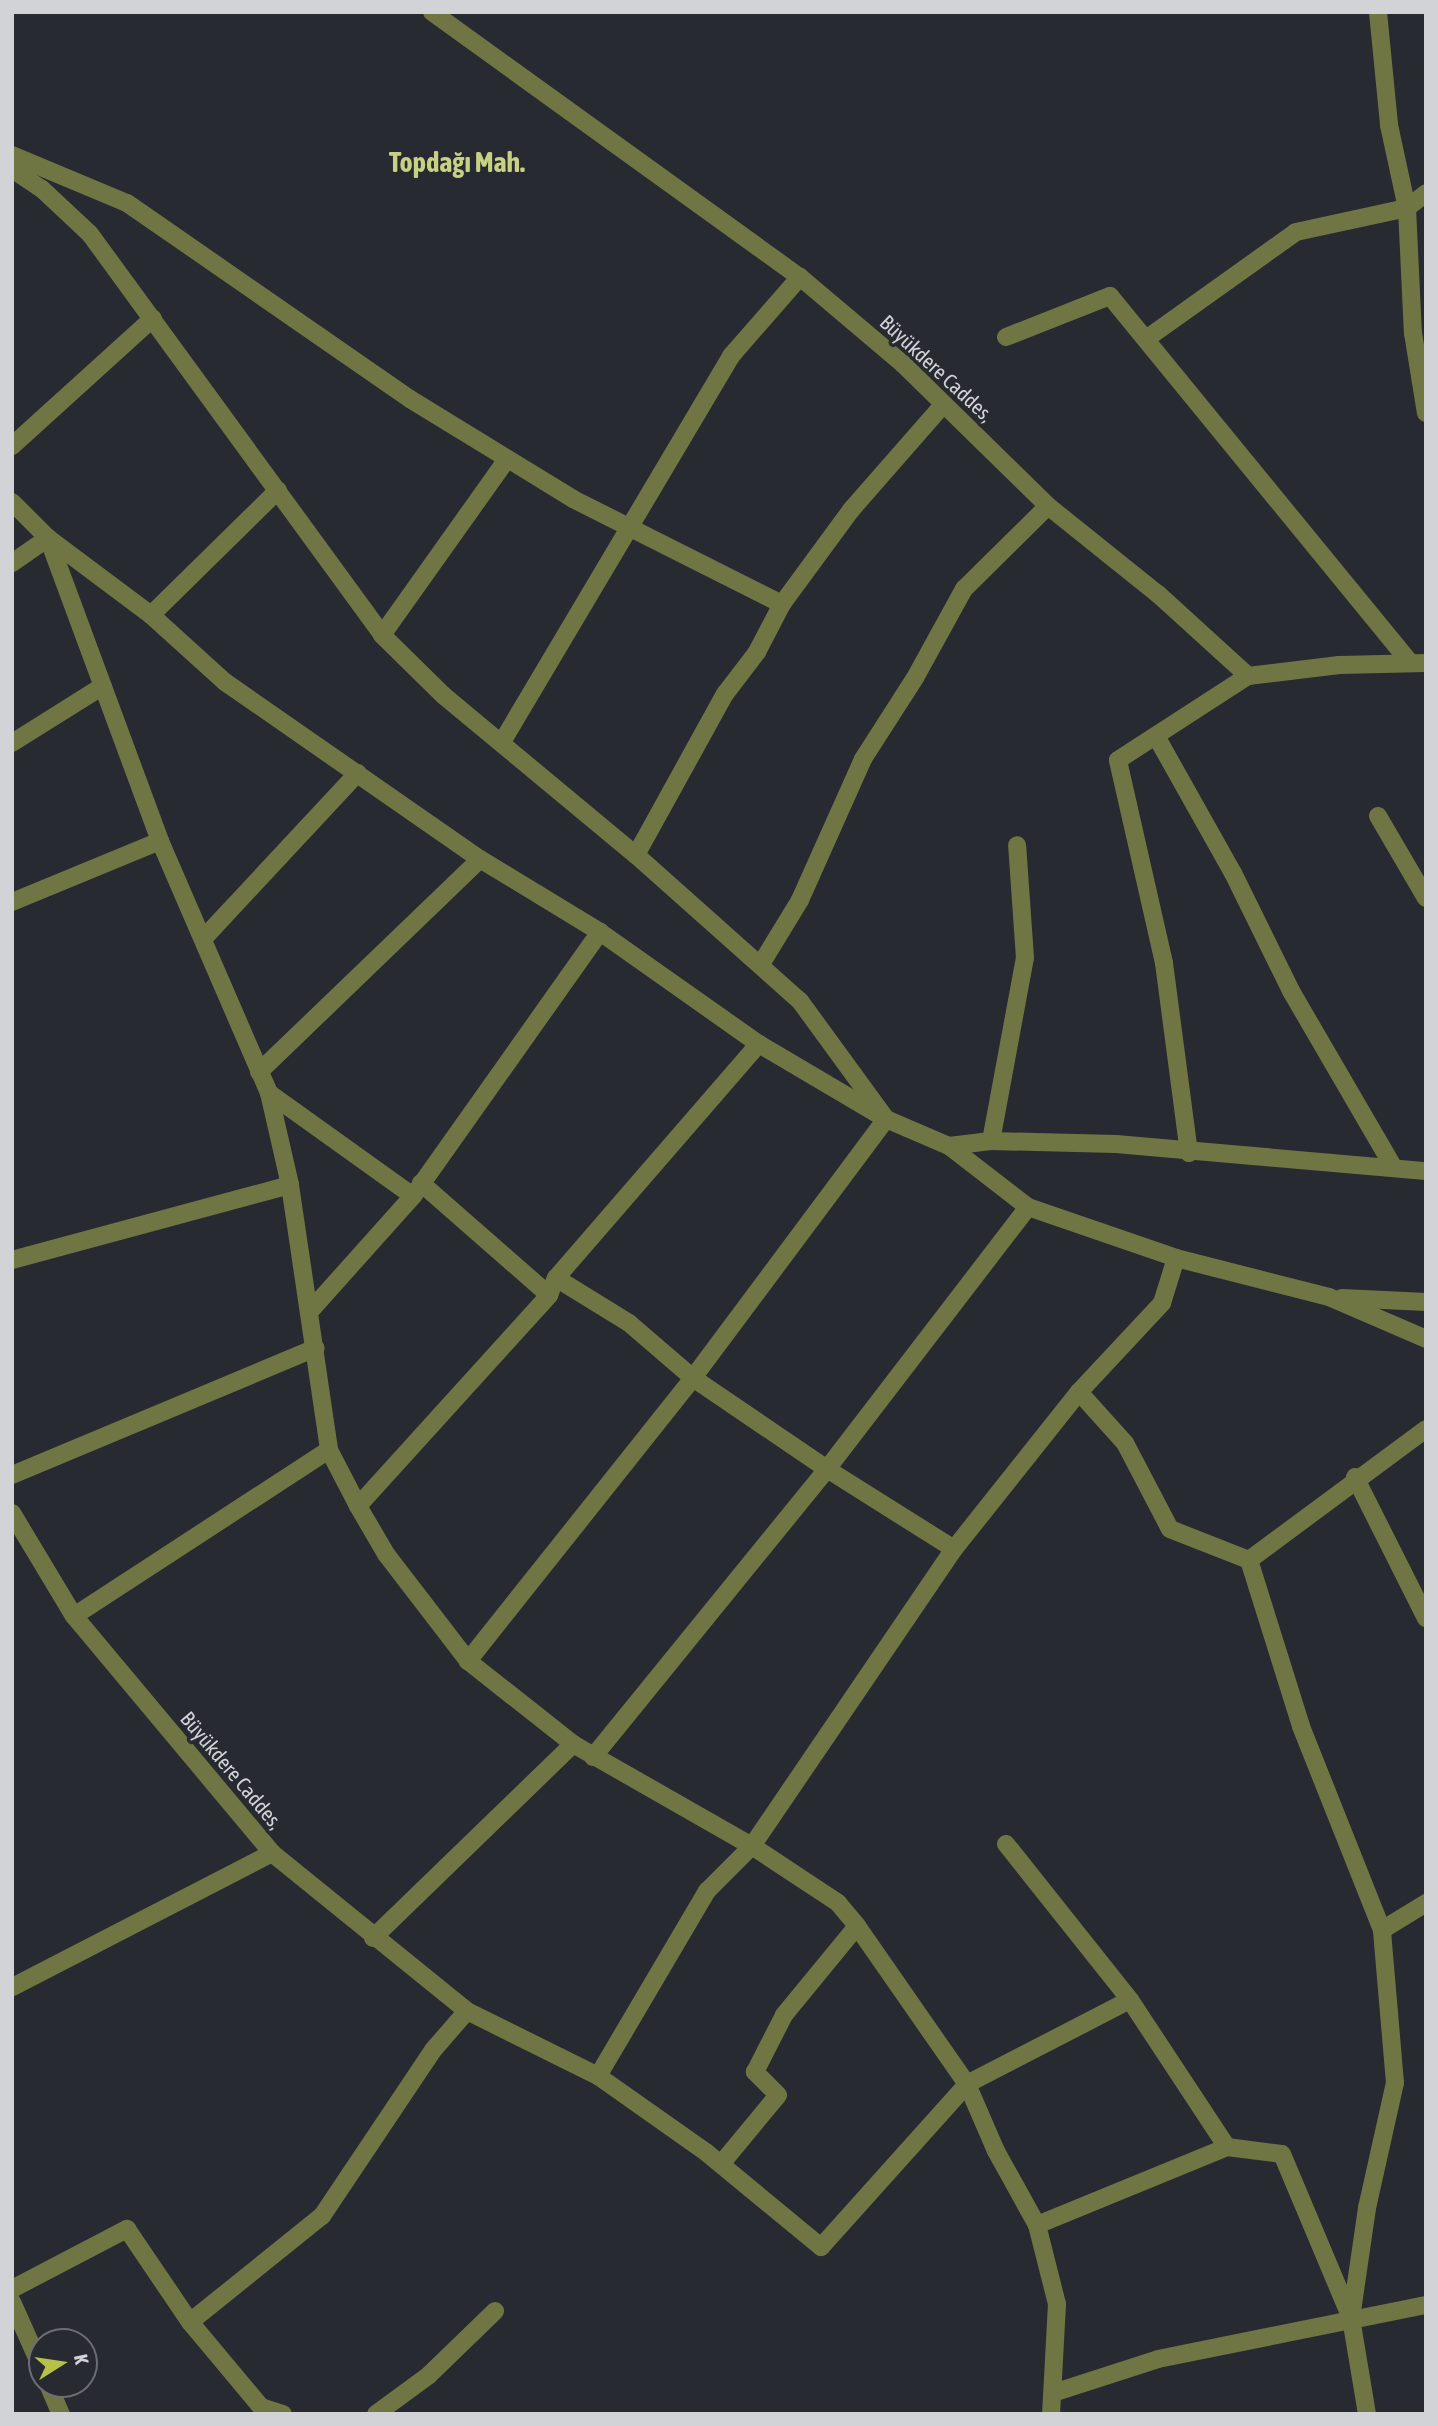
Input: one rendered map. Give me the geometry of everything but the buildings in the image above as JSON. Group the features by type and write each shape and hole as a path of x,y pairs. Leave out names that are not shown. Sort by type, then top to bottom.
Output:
{"street":[{"name":"Büyükdere Caddes,","path":"432,12 800,277 903,364 1048,506 1158,594 1248,676"},
{"path":"1378,12 1390,125 1418,253 1413,333 1426,413"},
{"path":"12,155 127,203 410,399 507,458 628,526 782,604"},
{"path":"12,169 42,189 90,234 382,635 443,695 636,855 800,1001 886,1119"},
{"path":"1146,339 1296,232 1407,208 1426,193"},
{"path":"502,742 731,356 800,277"},
{"path":"1006,337 1110,296 1418,662"},
{"path":"12,446 153,318"},
{"path":"636,855 725,694 757,652 782,604 851,510 943,405"},
{"path":"382,635 507,458"},
{"path":"151,615 278,490"},
{"path":"12,502 48,538 151,615 225,682 480,859 600,932 759,1044 886,1119 949,1146 1028,1207 1176,1258 1329,1297 1426,1339"},
{"path":"761,964 800,900 863,759 915,678 964,589 1048,506"},
{"path":"12,563 48,538"},
{"path":"48,538 160,841 269,1093 290,1185 311,1310 329,1450 358,1506 386,1554 468,1661 573,1744 752,1846 838,1903 857,1926 967,2084 996,2151 1037,2225 1057,2304 1051,2414"},
{"path":"1189,1153 1164,963 1118,760 1248,676 1418,662"},
{"path":"12,743 103,686"},
{"path":"1156,736 1233,873 1291,990 1392,1166"},
{"path":"203,939 358,772"},
{"path":"1378,816 1426,898"},
{"path":"12,902 160,841"},
{"path":"991,1141 1025,958 1017,845"},
{"path":"259,1072 480,859"},
{"path":"311,1310 417,1190 600,932"},
{"path":"358,1506 552,1286 759,1044"},
{"path":"269,1093 417,1190 552,1286 629,1323 693,1378 827,1469 954,1549"},
{"path":"468,1661 693,1378 886,1119"},
{"path":"949,1146 991,1141 1116,1144 1189,1153 1392,1166 1426,1171"},
{"path":"12,1260 290,1185"},
{"path":"593,1757 827,1469 1028,1207"},
{"path":"598,2076 708,1891 752,1846 954,1549 1079,1392 1162,1303 1176,1258"},
{"path":"1329,1297 1426,1303"},
{"path":"12,1475 315,1348"},
{"path":"1079,1392 1125,1443 1170,1530 1249,1560"},
{"path":"1249,1560 1355,1477 1426,1429"},
{"path":"75,1616 329,1450"},
{"path":"1355,1477 1426,1618"},
{"name":"Büyükdere Caddes,","path":"12,1513 75,1616 272,1853 12,1987"},
{"path":"1249,1560 1301,1726 1382,1930 1395,2083 1367,2208 1351,2318"},
{"path":"373,1938 573,1744"},
{"path":"1006,1844 1129,2000 1227,2147"},
{"path":"272,1853 373,1938 467,2011 598,2076 720,2164 821,2247 967,2084 1129,2000"},
{"path":"1382,1930 1426,1903"},
{"path":"720,2164 778,2095 755,2072 784,2015 857,1926"},
{"path":"190,2322 322,2216 434,2049 467,2011"},
{"path":"1037,2225 1227,2147 1282,2154 1351,2318 1367,2414"},
{"path":"12,2289 127,2229 190,2322 261,2407 283,2414"},
{"path":"12,2302 28,2338"},
{"path":"1053,2393 1158,2359 1426,2305"},
{"path":"376,2414 429,2375 495,2311"}],"district":[{"name":"Topdağı Mah.","path":"457,162"}]}
